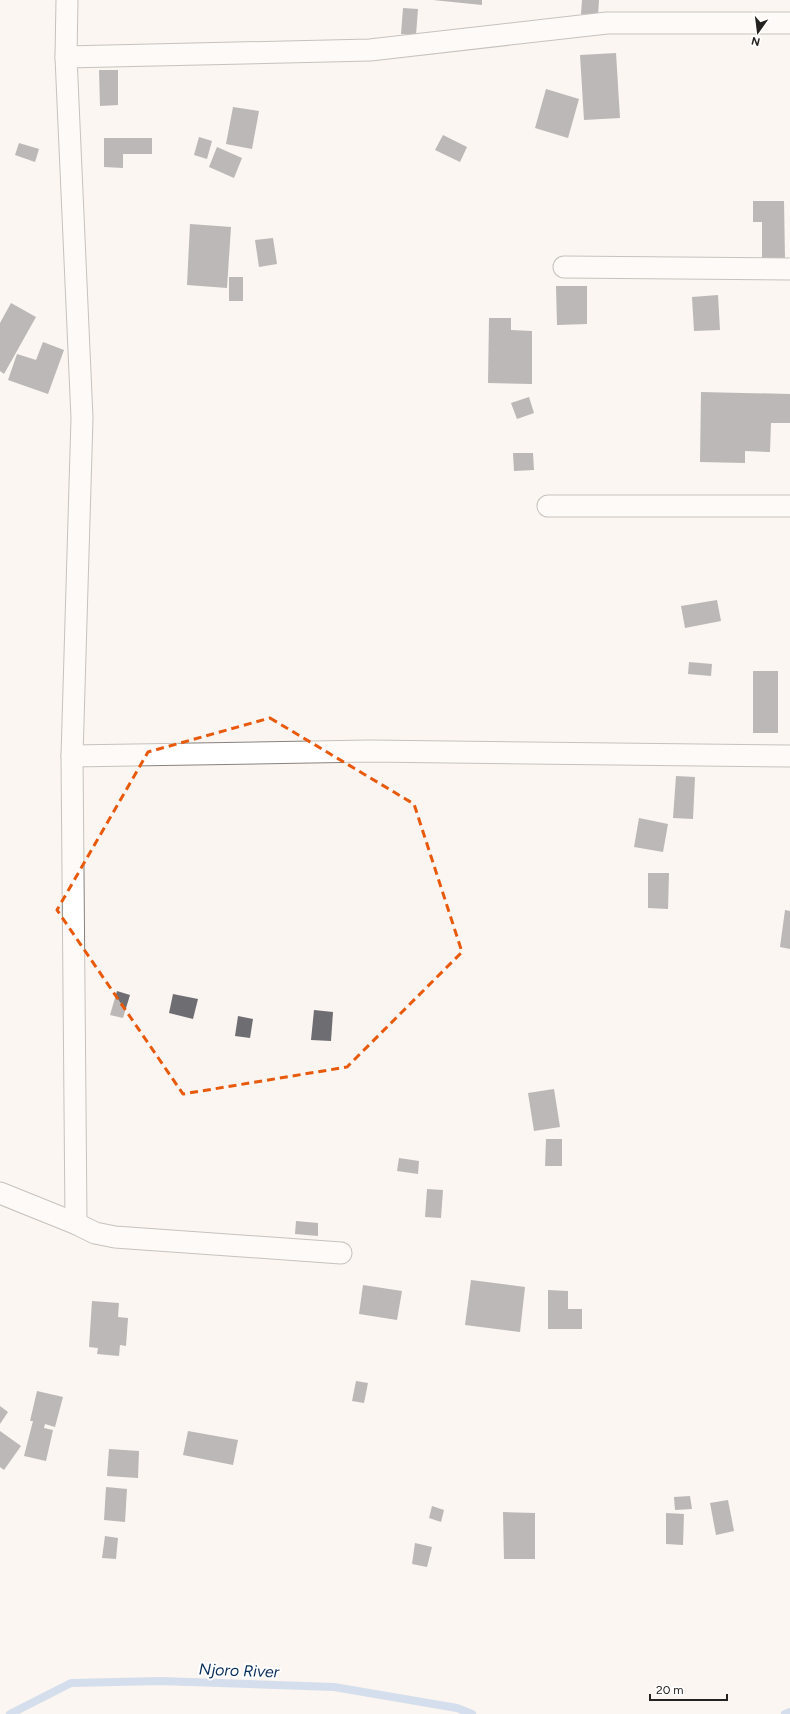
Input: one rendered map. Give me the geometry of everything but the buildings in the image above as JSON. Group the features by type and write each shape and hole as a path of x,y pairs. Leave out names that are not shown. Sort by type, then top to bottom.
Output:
{"street":[{"path":"67,0 66,57 82,418 72,756 75,1203 77,1224"},
{"path":"66,57 370,50 607,23 790,24"},
{"path":"564,267 790,269"},
{"path":"548,506 790,506"},
{"path":"72,756 369,751 790,756"},
{"path":"0,1193 77,1224 95,1233 116,1237 341,1253"}],"highlighted area":[{"path":"270,718 414,804 462,952 347,1067 183,1094 57,910 148,752"}],"waterway":[{"name":"Njoro River","path":"10,1714 71,1683 160,1681 334,1687 457,1708 472,1714"},
{"name":"Njoro River","path":"785,1714 790,1712"}]}
